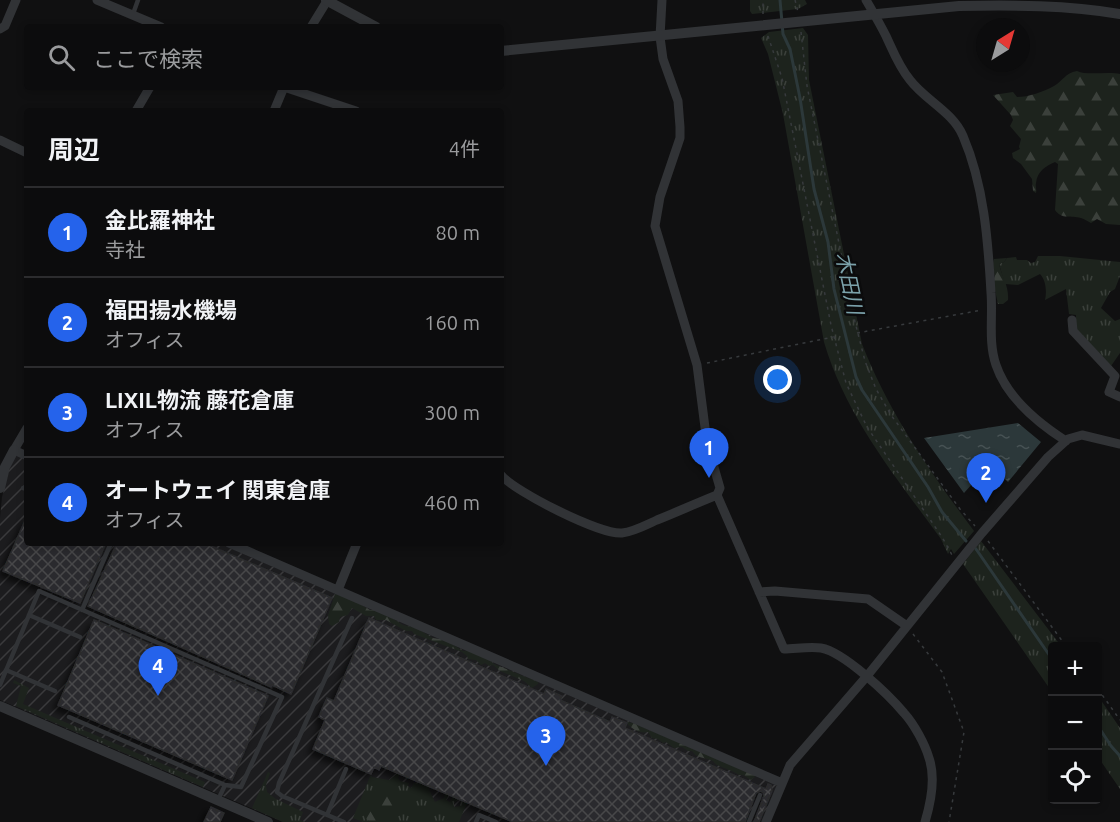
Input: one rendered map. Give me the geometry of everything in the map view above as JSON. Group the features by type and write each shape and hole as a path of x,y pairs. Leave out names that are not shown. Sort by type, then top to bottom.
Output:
{"street":[{"path":"0,29 5,26 16,0"},
{"path":"97,0 155,24"},
{"path":"313,24 327,0 371,24"},
{"path":"504,478 536,500 617,533 643,526 717,495 720,488 707,443 697,365 655,226 660,197 680,138 678,101 663,59 660,36 662,0"},
{"path":"866,0 906,75 957,125 964,137 979,183 984,210 992,308 992,351 995,363 1004,383 1032,415 1066,441"},
{"path":"504,51 959,6 1066,4 1120,14"},
{"path":"138,108 148,90"},
{"path":"275,108 283,90"},
{"path":"293,90 347,108"},
{"path":"0,140 24,152"},
{"path":"1072,320 1073,331 1115,376 1109,392 1120,397"},
{"path":"0,488 5,467 24,433"},
{"path":"766,822 790,765 867,676 982,533 1048,457 1066,441 1082,435 1120,444"},
{"path":"14,450 24,455"},
{"path":"717,495 784,649 822,648 838,656 867,676 906,715 929,758 932,778 930,803 925,822"},
{"path":"236,546 782,783"},
{"path":"338,590 356,546"},
{"path":"759,592 798,592 868,598 907,626"},
{"path":"0,705 268,822"}],"lane":[{"path":"133,14 138,0"},
{"path":"82,610 110,546"},
{"path":"0,684 39,591 282,697 241,787 225,785 69,717"},
{"path":"29,615 80,637"},
{"path":"344,822 277,792 352,618"},
{"path":"6,670 55,691"},
{"path":"327,815 346,769"},
{"path":"218,800 225,785"},
{"path":"749,822 760,795"},
{"path":"476,822 479,815 496,822"}],"path":[{"path":"763,0 767,25 782,78 833,337 846,383 867,427 942,537 957,564"},
{"path":"798,22 807,86 857,333 876,389 891,415 960,509 982,533 1063,642"},
{"path":"857,333 992,308"},
{"path":"697,365 833,337"},
{"path":"907,626 942,672 964,732 949,822"},
{"path":"1102,695 1120,720"}],"shaded area":[{"path":"16,455 24,459 24,546 225,546 778,786 763,822 283,822 0,700 0,518 2,497 11,463"}],"green space":[{"path":"750,0 805,0 807,4 798,9 752,14"},
{"path":"803,28 808,35 809,80 862,344 898,418 942,487 974,531 954,554 951,549 948,554 941,539 890,469 859,421 833,369 824,342 783,114 768,54 761,38 769,32"},
{"path":"1077,71 1120,74 1120,225 1106,224 1097,219 1091,223 1082,218 1058,213 1055,210 1058,164 1055,162 1040,172 1036,193 1033,191 1032,179 1021,164 1013,158 1012,153 1020,149 1021,139 1010,126 1013,120 1011,115 993,95 1013,92 1017,97 1036,94 1054,86 1070,73"},
{"path":"1038,256 1120,262 1120,276 1115,289 1110,292 1101,308 1115,321 1120,319 1120,353 1111,366 1076,330 1076,315 1069,314 1066,289 1045,300 1044,279 1040,274 1018,285 1005,284 999,264 1007,258 1016,257 1017,260 1027,260 1031,263 1035,262"},
{"path":"1007,258 999,264 1008,300 1003,304 998,304 993,281 993,262 994,259"},
{"path":"981,541 1058,642 1048,642 1048,686 963,564"},
{"path":"335,594 351,599 370,610 379,610 403,625 416,628 433,638 446,640 463,651 470,650 538,684 532,688 524,681 500,671 493,665 489,666 485,663 481,665 476,660 468,659 462,652 414,634 412,631 406,631 386,620 376,620 374,616 366,616 352,608 348,615 340,617 339,622 332,626 329,624 328,615"},
{"path":"14,680 29,688 23,704 205,782 203,787 16,706 21,686 13,683"},
{"path":"1102,702 1120,728 1120,789 1102,763"},
{"path":"626,722 640,724 642,727 755,775 755,777 751,780 713,761 699,757 692,751 682,747 674,748 666,742 652,738 648,732 636,730"},
{"path":"268,772 270,773 266,785 267,792 303,812 300,820 305,822 283,822 252,808"},
{"path":"400,773 398,778 400,781 409,783 408,786 411,788 414,783 427,785 435,802 444,798 445,793 449,795 446,800 450,802 453,796 459,799 454,803 454,807 460,806 461,800 467,803 459,822 363,822 353,818 371,774 372,777 389,780"},
{"path":"378,790 388,794 395,802 396,812 391,822 370,822 365,817 361,807 362,803 367,795"}],"water":[{"path":"1018,423 1041,442 1008,482 990,464 964,493 924,438"}],"building":[{"path":"24,523 24,546 105,546 80,603 3,571"},
{"path":"116,546 211,546 332,598 291,694 88,606"},
{"path":"369,618 544,694 546,689 562,696 560,700 610,722 612,717 627,723 625,728 766,789 768,784 771,785 772,791 759,822 754,822 764,796 760,791 756,793 745,822 513,822 381,766 379,770 374,767 371,774 313,749 325,720 319,717 322,709 327,698 334,701"},
{"path":"94,620 268,696 232,780 58,705"},
{"path":"211,807 224,813 220,822 204,822"}],"waterway":[{"name":"木田川","path":"780,0 783,34 790,49 800,98 814,189 828,242 834,289 856,377 862,390 928,487 942,512 966,541"},
{"name":"木田川","path":"976,549 1048,653"},
{"name":"木田川","path":"1102,732 1120,756"}],"place":[{"name":"金比羅神社","path":"709,478"},
{"name":"福田揚水機場","path":"986,503"},
{"name":"オートウェイ 関東倉庫","path":"158,696"},
{"name":"LIXIL物流 藤花倉庫","path":"546,766"}]}
